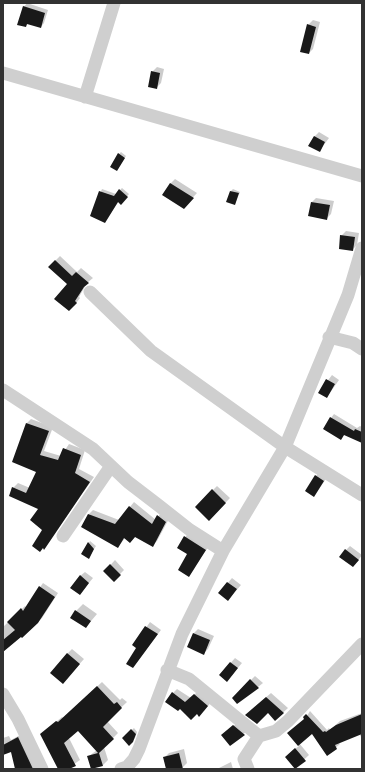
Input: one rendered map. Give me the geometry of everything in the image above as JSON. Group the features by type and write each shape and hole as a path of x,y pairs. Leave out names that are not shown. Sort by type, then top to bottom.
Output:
{"street":[{"path":"85,97 114,3"},
{"path":"3,73 362,176"},
{"path":"127,768 140,749 182,634 223,551 285,447 348,294 362,248"},
{"path":"90,292 151,351 285,447 362,495"},
{"path":"329,337 353,343 362,349"},
{"path":"3,390 93,449 111,466 190,530 223,551"},
{"path":"64,536 111,466"},
{"path":"248,769 244,759 258,736 276,731 288,721 362,644"},
{"path":"168,670 189,679 258,736"},
{"path":"3,694 18,718 42,769"}],"building":[{"path":"23,6 45,13 41,28 27,24 26,27 17,25"},
{"path":"307,24 316,27 309,54 300,52"},
{"path":"151,71 160,73 157,89 148,87"},
{"path":"314,136 325,142 320,152 308,146"},
{"path":"118,153 125,158 117,171 110,167"},
{"path":"170,183 194,198 184,209 162,195"},
{"path":"119,189 128,197 121,205 118,202 105,223 90,216 99,191 114,196"},
{"path":"230,191 239,193 235,205 226,202"},
{"path":"311,202 330,205 327,220 308,216"},
{"path":"340,235 355,237 353,251 339,249"},
{"path":"55,260 72,276 76,272 89,283 84,287 75,301 77,303 69,311 54,299 67,284 48,267"},
{"path":"326,379 335,384 327,398 318,393"},
{"path":"330,417 354,431 355,429 362,432 362,443 344,435 341,440 323,429"},
{"path":"26,423 49,431 40,455 58,460 63,448 81,455 75,473 90,482 44,550 43,548 40,552 32,546 42,530 30,520 38,509 9,496 12,487 26,493 36,472 12,462"},
{"path":"315,475 324,481 314,497 305,491"},
{"path":"212,489 226,503 209,521 195,507"},
{"path":"129,506 152,524 157,515 166,522 153,547 135,537 130,543 124,538 118,548 81,527 88,514 115,524"},
{"path":"184,536 206,550 189,577 178,570 187,554 177,548"},
{"path":"88,542 94,549 89,559 81,554"},
{"path":"345,549 359,560 353,567 339,557"},
{"path":"110,564 121,575 114,582 103,571"},
{"path":"80,575 89,583 80,595 70,588"},
{"path":"227,582 237,589 228,601 218,593"},
{"path":"39,586 55,597 38,623 22,638 21,637 3,652 3,640 15,630 7,622 21,608 23,611"},
{"path":"75,610 91,621 86,628 70,618"},
{"path":"145,626 158,634 133,668 126,664 136,648 132,645"},
{"path":"193,633 210,640 204,655 187,647"},
{"path":"67,653 80,664 63,684 50,673"},
{"path":"230,662 238,668 227,682 219,675"},
{"path":"250,679 259,688 237,704 232,698"},
{"path":"97,686 114,704 117,702 122,708 103,727 114,739 99,753 103,766 91,769 87,756 98,753 78,731 64,743 76,766 69,769 58,769 40,734 56,721 58,722"},
{"path":"172,692 185,702 194,694 208,706 199,717 197,714 191,720 180,709 178,711 165,702"},
{"path":"266,697 284,713 275,721 268,713 257,724 245,715"},
{"path":"306,714 323,732 326,732 336,725 362,714 362,734 335,745 337,749 327,756 312,734 298,746 287,733 304,719 303,717"},
{"path":"233,725 245,735 230,746 221,735"},
{"path":"131,729 136,734 133,742 129,746 122,738"},
{"path":"18,737 33,769 15,769 11,752 3,755 3,745"},
{"path":"295,748 306,761 295,769 285,757"},
{"path":"179,753 183,769 166,769 163,757"}]}
